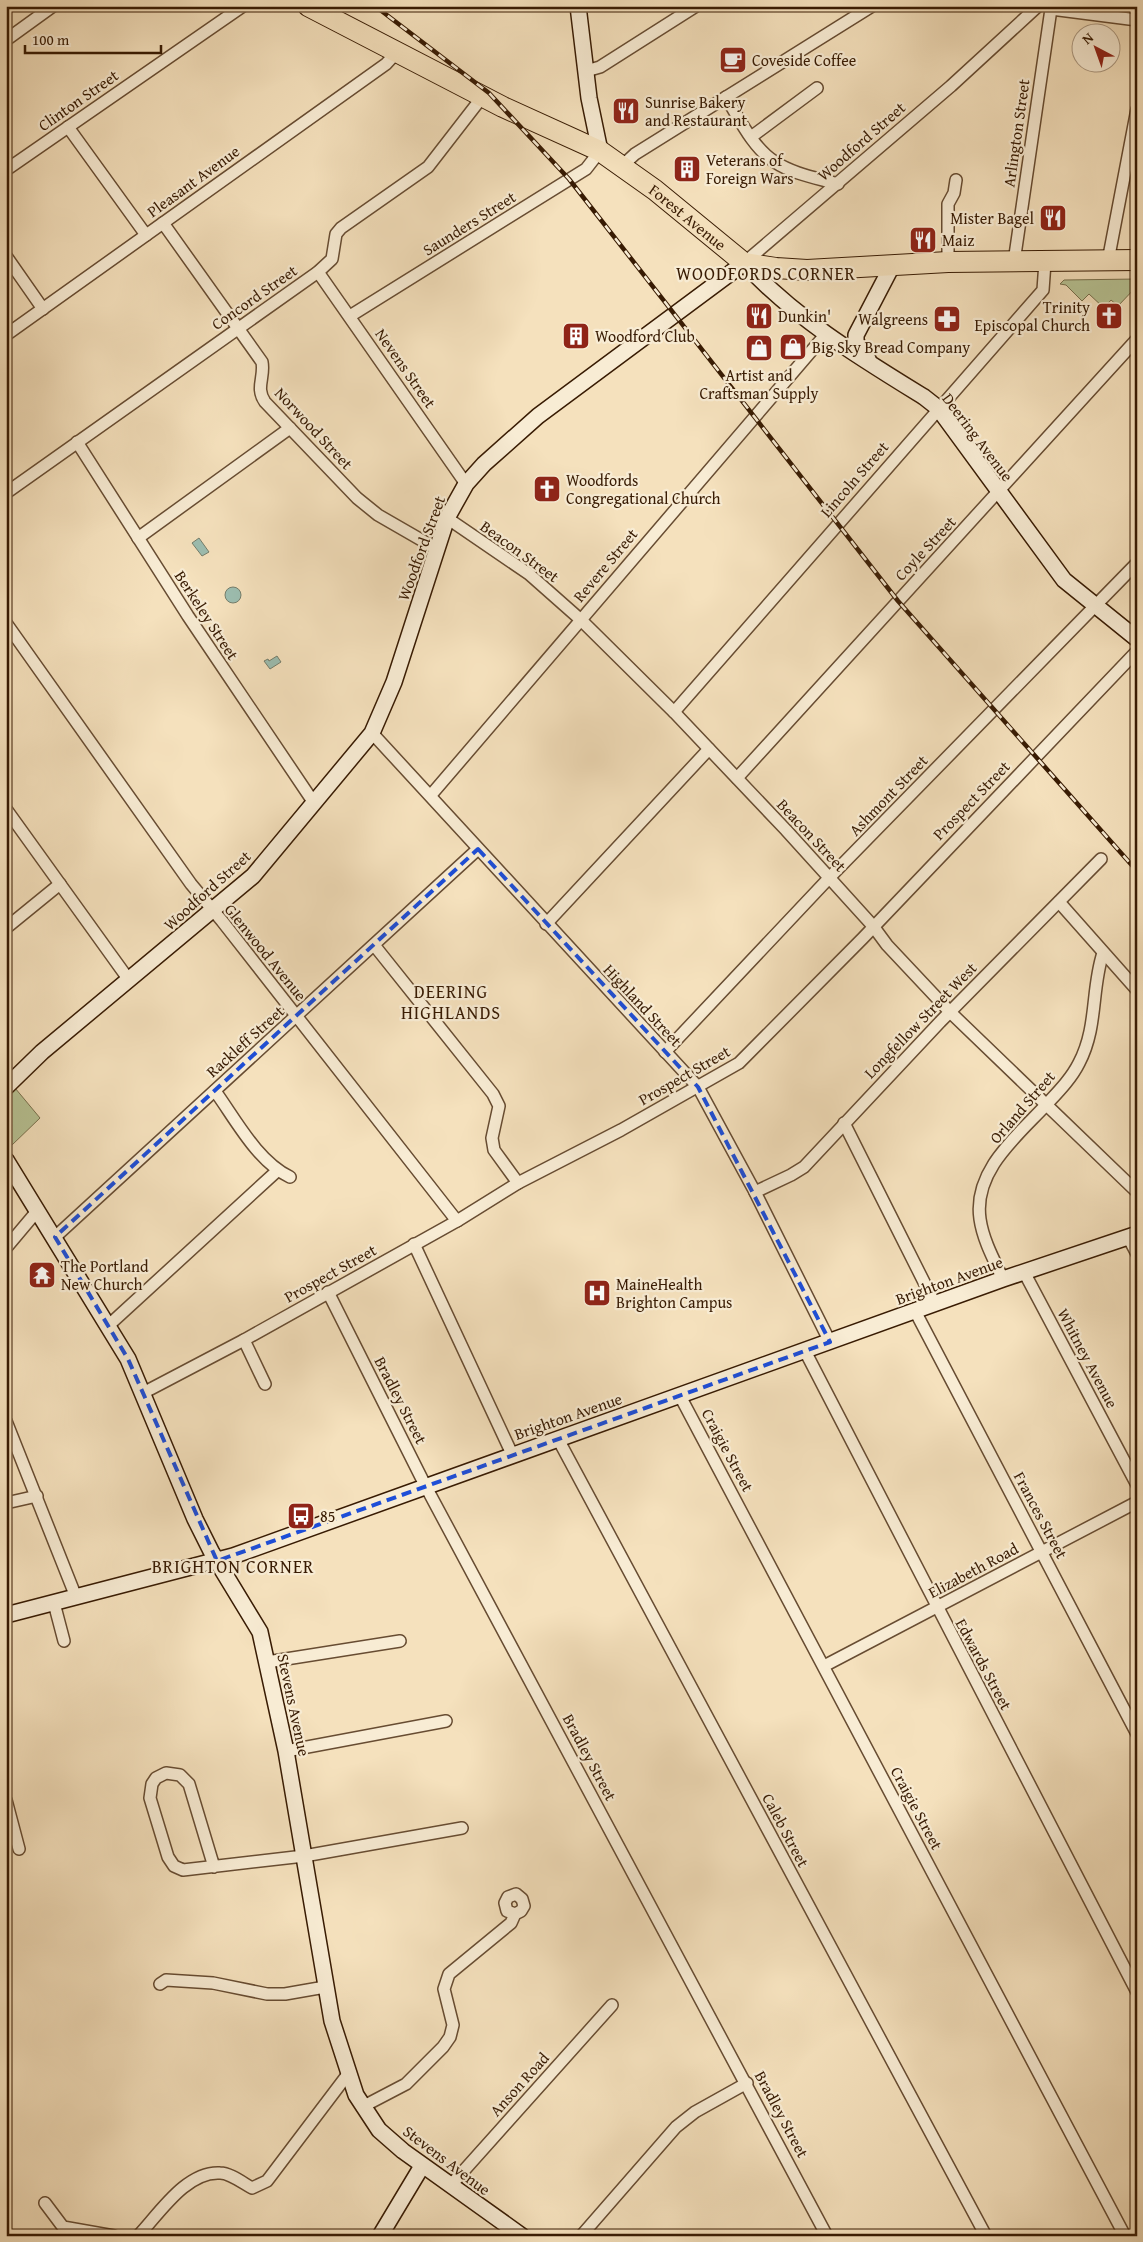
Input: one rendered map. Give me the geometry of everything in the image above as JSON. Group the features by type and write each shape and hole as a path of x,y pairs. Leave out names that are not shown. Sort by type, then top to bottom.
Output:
{"highway":[{"name":"Forest Avenue","path":"308,6 483,96 600,151 681,210 744,263"},
{"path":"744,263 807,270 948,262 1137,260"}],"main road":[{"path":"578,6 586,71 600,151"},
{"name":"Deering Avenue","path":"744,263 782,301 830,338 938,408 1064,580 1137,639"},
{"name":"Woodford Street","path":"6,1087 42,1052 253,876 372,733 394,682 447,518 466,484 484,464 544,412 744,263"},
{"path":"872,364 860,350 856,342 856,335 893,264"},
{"path":"830,338 856,335"},
{"name":"Stevens Avenue","path":"6,1160 109,1325 143,1393 195,1519 217,1561 260,1632 286,1751 332,2021 348,2074 362,2107 380,2130 422,2166 522,2236"},
{"name":"Brighton Avenue","path":"6,1615 217,1561 1003,1279 1132,1236"},
{"path":"380,2236 422,2166"}],"street":[{"path":"6,40 53,6"},
{"name":"Clinton Street","path":"6,170 243,6"},
{"path":"586,71 600,66 696,6"},
{"path":"622,166 632,156 872,6"},
{"name":"Woodford Street","path":"744,263 838,184 1038,6"},
{"path":"1050,8 1137,20"},
{"name":"Arlington Street","path":"1014,262 1050,8"},
{"name":"Pleasant Avenue","path":"6,335 386,64 397,52"},
{"path":"751,137 817,88"},
{"name":"Concord Street","path":"6,493 318,272 332,259 336,234 341,228 428,167 483,96"},
{"path":"726,97 760,149 784,168 838,184"},
{"path":"1108,261 1137,109"},
{"path":"68,127 146,235"},
{"name":"Saunders Street","path":"350,316 586,169 600,151"},
{"path":"948,262 948,204 954,192 956,180"},
{"name":"Norwood Street","path":"163,223 262,362 263,370 259,385 260,395 357,498 378,515 437,549"},
{"path":"6,256 43,309"},
{"name":"Lincoln Street","path":"674,712 1042,290 1044,262"},
{"name":"Nevens Street","path":"318,272 466,484"},
{"name":"Revere Street","path":"431,795 830,338"},
{"name":"Coyle Street","path":"737,778 1137,339"},
{"path":"138,538 290,428"},
{"name":"Berkeley Street","path":"77,442 218,662 314,803"},
{"name":"Beacon Street","path":"447,518 529,574 582,620 674,712 830,877 873,926 886,945 950,1012 1137,1192"},
{"name":"Ashmont Street","path":"665,1052 830,877 1137,563"},
{"name":"Glenwood Avenue","path":"6,623 191,884 457,1221"},
{"name":"Prospect Street","path":"143,1393 244,1340 457,1221 518,1183 698,1087 748,1056 1137,650"},
{"name":"Highland Street","path":"372,733 698,1087 755,1192 830,1342"},
{"path":"546,924 709,749"},
{"path":"6,809 129,980"},
{"name":"Rackleff Street","path":"55,1237 478,848"},
{"name":"Longfellow Street West","path":"755,1192 804,1167 950,1012 1101,859"},
{"path":"6,928 60,884"},
{"path":"1059,902 1137,990"},
{"path":"374,945 493,1094 499,1106 492,1138 494,1150 518,1183"},
{"name":"Orland Street","path":"1003,1279 985,1239 980,1219 979,1201 983,1184 1000,1156 1069,1078 1085,1050 1094,1016 1097,970 1103,952"},
{"path":"215,1091 254,1144 277,1171 290,1177"},
{"path":"844,1123 935,1304"},
{"path":"109,1325 277,1171"},
{"path":"6,1248 38,1210"},
{"path":"1132,1236 1137,1254"},
{"path":"414,1244 512,1454"},
{"name":"Whitney Avenue","path":"1024,1272 1137,1485"},
{"name":"Bradley Street","path":"328,1292 425,1486 747,2083 827,2236"},
{"name":"Frances Street","path":"915,1311 1137,1734"},
{"path":"244,1340 265,1384"},
{"name":"Edwards Street","path":"805,1351 1137,1992"},
{"name":"Craigie Street","path":"680,1396 1125,2236"},
{"path":"6,1421 76,1597"},
{"name":"Caleb Street","path":"558,1439 986,2236"},
{"path":"6,1503 37,1496"},
{"name":"Elizabeth Road","path":"824,1666 1137,1502"},
{"path":"54,1602 64,1641"},
{"path":"267,1662 400,1640"},
{"path":"286,1751 446,1721"},
{"path":"214,1867 189,1784 176,1774 159,1776 152,1784 150,1798 170,1860 177,1868 187,1871 304,1856 462,1828"},
{"path":"6,1800 19,1849"},
{"path":"362,2107 406,2084 443,2047 450,2037 453,2024 444,1988 449,1974 510,1925 515,1914"},
{"path":"160,1984 166,1980 213,1983 266,1994 325,1988"},
{"name":"Anson Road","path":"451,2185 612,2005"},
{"path":"138,2236 178,2194 204,2175 222,2172 252,2188 267,2181 348,2074"},
{"path":"581,2236 676,2127 695,2112 747,2083"},
{"path":"45,2203 64,2227 114,2236"}],"highlighted area":[{"path":"478,849 698,1087 830,1342 217,1561 128,1359 55,1237"}],"green space":[{"path":"1137,279 1137,286 1118,306 1111,300 1104,308 1089,294 1082,301 1066,285 1060,284 1064,280"},
{"path":"15,1088 40,1118 12,1145 6,1136 6,1098"}],"shaded area":[{"path":"199,538 209,552 202,556 192,543"},
{"path":"230,587 236,587 241,592 239,601 230,603 225,598 225,592"},
{"path":"277,656 281,662 270,669 264,661 268,659 269,661"}],"railway":[{"path":"375,6 489,93 569,179 898,601 1137,871"}],"place":[{"name":"Coveside Coffee","path":"733,60"},
{"name":"Sunrise Bakery and Restaurant","path":"626,111"},
{"name":"Veterans of Foreign Wars","path":"687,169"},
{"name":"Mister Bagel","path":"1053,218"},
{"name":"Maiz","path":"923,240"},
{"name":"Dunkin'","path":"759,316"},
{"name":"Trinity Episcopal Church","path":"1109,316"},
{"name":"Walgreens","path":"947,319"},
{"name":"Woodford Club","path":"576,336"},
{"name":"Big Sky Bread Company","path":"793,347"},
{"name":"Artist and Craftsman Supply","path":"759,348"},
{"name":"Woodfords Congregational Church","path":"547,489"},
{"name":"The Portland New Church","path":"42,1275"},
{"name":"MaineHealth Brighton Campus","path":"597,1293"},
{"name":"85","path":"301,1516"}],"district":[{"name":"WOODFORDS CORNER","path":"766,273"},
{"name":"DEERING HIGHLANDS","path":"451,1001"},
{"name":"BRIGHTON CORNER","path":"233,1566"}]}
